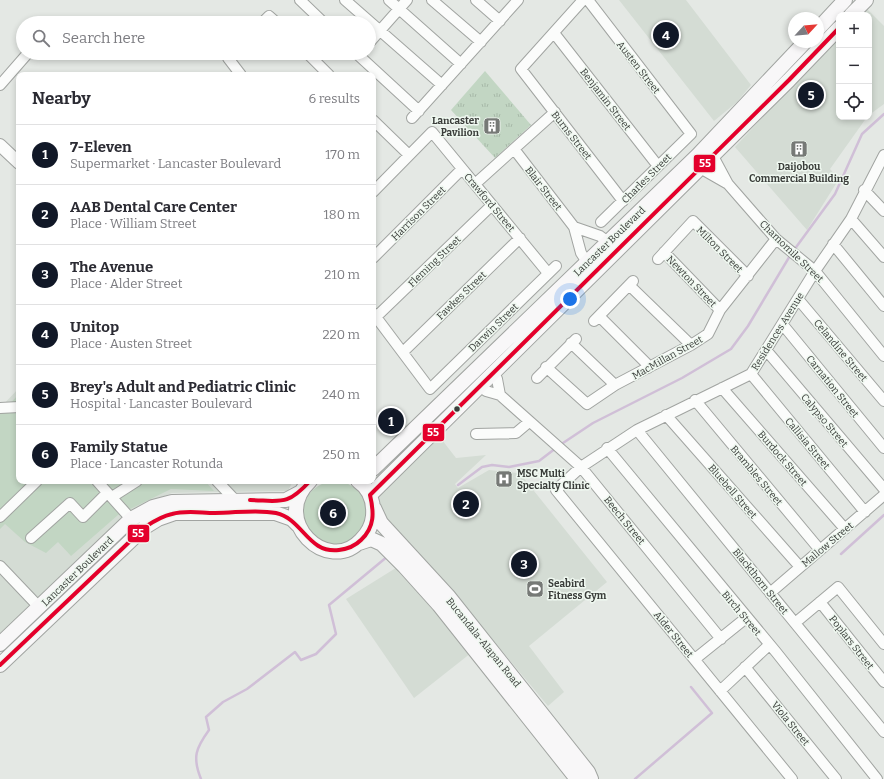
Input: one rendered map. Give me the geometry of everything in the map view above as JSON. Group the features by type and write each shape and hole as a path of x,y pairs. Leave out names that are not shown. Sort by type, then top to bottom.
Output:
{"main road":[{"path":"824,22 845,0"},
{"path":"854,12 866,0"},
{"name":"Lancaster Boulevard","path":"372,502 480,386 713,156 836,31"},
{"name":"Lancaster Boulevard","path":"376,466 698,155 799,48"},
{"path":"308,484 301,492 296,508 298,524 306,538 319,548 339,551 359,543 368,533 373,521 372,502"},
{"name":"Bucandala-Alapan Road","path":"360,484 372,502 381,523 449,597 503,663 588,772 591,779"},
{"name":"Lancaster Boulevard","path":"0,644 131,520 153,507 172,502 286,500 301,492"},
{"name":"Lancaster Boulevard","path":"0,665 145,527 158,519 175,513 275,513 292,519 298,524"},
{"name":"Bucandala-Alapan Road","path":"359,543 370,539 387,548 439,604 577,779"}],"street":[{"path":"300,0 317,16"},
{"path":"345,0 363,16"},
{"path":"389,0 462,64"},
{"path":"376,35 407,0"},
{"path":"432,0 481,42"},
{"path":"476,0 500,21"},
{"path":"376,73 416,115 518,0"},
{"path":"554,33 583,0"},
{"name":"Austen Street","path":"588,0 691,134"},
{"path":"376,27 442,85"},
{"name":"Burns Street","path":"554,33 521,69 623,201"},
{"name":"Benjamin Street","path":"554,33 658,166"},
{"path":"0,85 22,60"},
{"path":"232,60 239,72"},
{"path":"314,60 326,72"},
{"path":"364,60 375,72"},
{"path":"475,184 555,112"},
{"path":"376,123 408,155 376,187"},
{"name":"Crawford Street","path":"408,155 432,132 520,238 552,269"},
{"name":"Charles Street","path":"601,222 691,134"},
{"path":"0,145 16,160"},
{"name":"Blair Street","path":"514,149 574,227 581,253 587,262"},
{"name":"Chamomile Street","path":"713,156 728,184 776,239 815,271 884,356"},
{"name":"Residences Avenue","path":"556,490 579,465 636,430 751,374 815,271 851,218 864,190 882,163"},
{"name":"Chamomile Street","path":"700,168 728,184"},
{"name":"Harrison Street","path":"376,255 462,169"},
{"path":"864,190 884,212"},
{"name":"Fleming Street","path":"376,314 492,205"},
{"path":"851,218 884,257"},
{"name":"Newton Street","path":"693,221 661,256 720,310"},
{"name":"Milton Street","path":"693,221 748,276"},
{"path":"574,227 600,236 608,242"},
{"name":"Fawkes Street","path":"403,352 520,238"},
{"name":"MacMillan Street","path":"546,367 588,404 615,385 691,346 708,334 720,310 776,239"},
{"path":"833,244 884,306"},
{"name":"Darwin Street","path":"403,352 430,389 552,269"},
{"path":"648,368 646,363 596,318 632,282 691,346"},
{"name":"Celandine Street","path":"798,299 884,401"},
{"path":"376,316 403,352"},
{"name":"Carnation Street","path":"782,325 884,448"},
{"path":"537,378 546,367 573,341 615,385"},
{"name":"Calypso Street","path":"766,350 884,489"},
{"path":"494,373 497,379 500,395"},
{"name":"Callisia Street","path":"751,374 865,512"},
{"name":"Beech Street","path":"480,386 486,391 500,395 529,422 553,441 562,452 579,465 721,639"},
{"name":"Burdock Street","path":"722,388 845,529"},
{"name":"Brambles Street","path":"695,400 820,550"},
{"path":"0,408 16,407"},
{"name":"Bluebell Street","path":"666,415 800,567"},
{"path":"476,434 516,433 529,422"},
{"name":"Blackthorn Street","path":"636,430 884,732"},
{"name":"Birch Street","path":"607,448 877,779"},
{"path":"0,517 33,484"},
{"path":"100,484 131,520"},
{"path":"31,538 70,503 83,517 110,495 131,484"},
{"path":"220,484 235,500"},
{"name":"Alder Street","path":"556,490 792,779"},
{"name":"Mallow Street","path":"770,593 884,496"},
{"path":"0,566 39,607"},
{"path":"795,623 838,587 884,644"},
{"name":"Poplars Street","path":"820,602 884,682"},
{"path":"695,660 746,618"},
{"path":"720,691 744,667 769,646"},
{"name":"Viola Street","path":"744,667 836,779"}],"shaded area":[{"path":"619,0 686,0 751,85 737,102 714,121"},
{"path":"864,6 870,12 859,12"},
{"path":"872,14 884,26 884,104 872,113"},
{"path":"836,38 836,120 865,120 830,169 839,179 807,230 735,147"},
{"path":"16,391 16,484 292,484 288,491 172,493 149,502 0,639 0,408"},
{"path":"439,436 456,458 486,455 455,484 458,488 489,470 517,473 522,476 607,582 529,646 564,692 548,706 441,578 381,513 378,497"},
{"path":"399,566 471,653 414,698 346,599"}],"green space":[{"path":"485,71 531,125 495,158 451,110"},
{"path":"16,397 16,484 208,484 214,491 171,489 118,515 71,556 58,542 46,553 25,542 5,524 0,529 0,414"},
{"path":"321,484 349,484 353,486 362,495 367,513 365,525 362,531 353,540 347,543 335,545 323,543 312,536 305,525 303,513 305,501 312,490"}],"waterway":[{"path":"794,250 835,194 862,134 884,114"},
{"path":"560,445 593,423 682,378 731,349 748,326 791,254"},
{"path":"458,485 482,467 492,465 509,467 539,461 556,448"},
{"path":"841,554 884,515"},
{"path":"201,779 196,759 198,748 209,730 206,717 223,702 247,689 295,652 301,660 316,654 336,634 329,605 388,556"},
{"path":"635,779 712,713 691,687"}],"transit line":[{"name":"55","path":"0,665 145,527 165,516 188,512 215,513 254,511 276,513 285,516 293,522 320,547 328,550 339,550 354,546 366,535 371,525 373,513 370,495 789,80 836,31"},
{"name":"55","path":"250,500 283,500 295,495 307,484"}],"place":[{"name":"Unitop","path":"666,35"},
{"name":"Brey's Adult and Pediatric Clinic","path":"811,95"},
{"name":"Lancaster Pavilion","path":"492,126"},
{"name":"Daijobou Commercial Building","path":"799,149"},
{"name":"7-Eleven","path":"391,421"},
{"name":"MSC Multi Specialty Clinic","path":"504,479"},
{"name":"AAB Dental Care Center","path":"466,504"},
{"name":"Family Statue","path":"333,513"},
{"name":"The Avenue","path":"524,564"},
{"name":"Seabird Fitness Gym","path":"535,589"}]}
